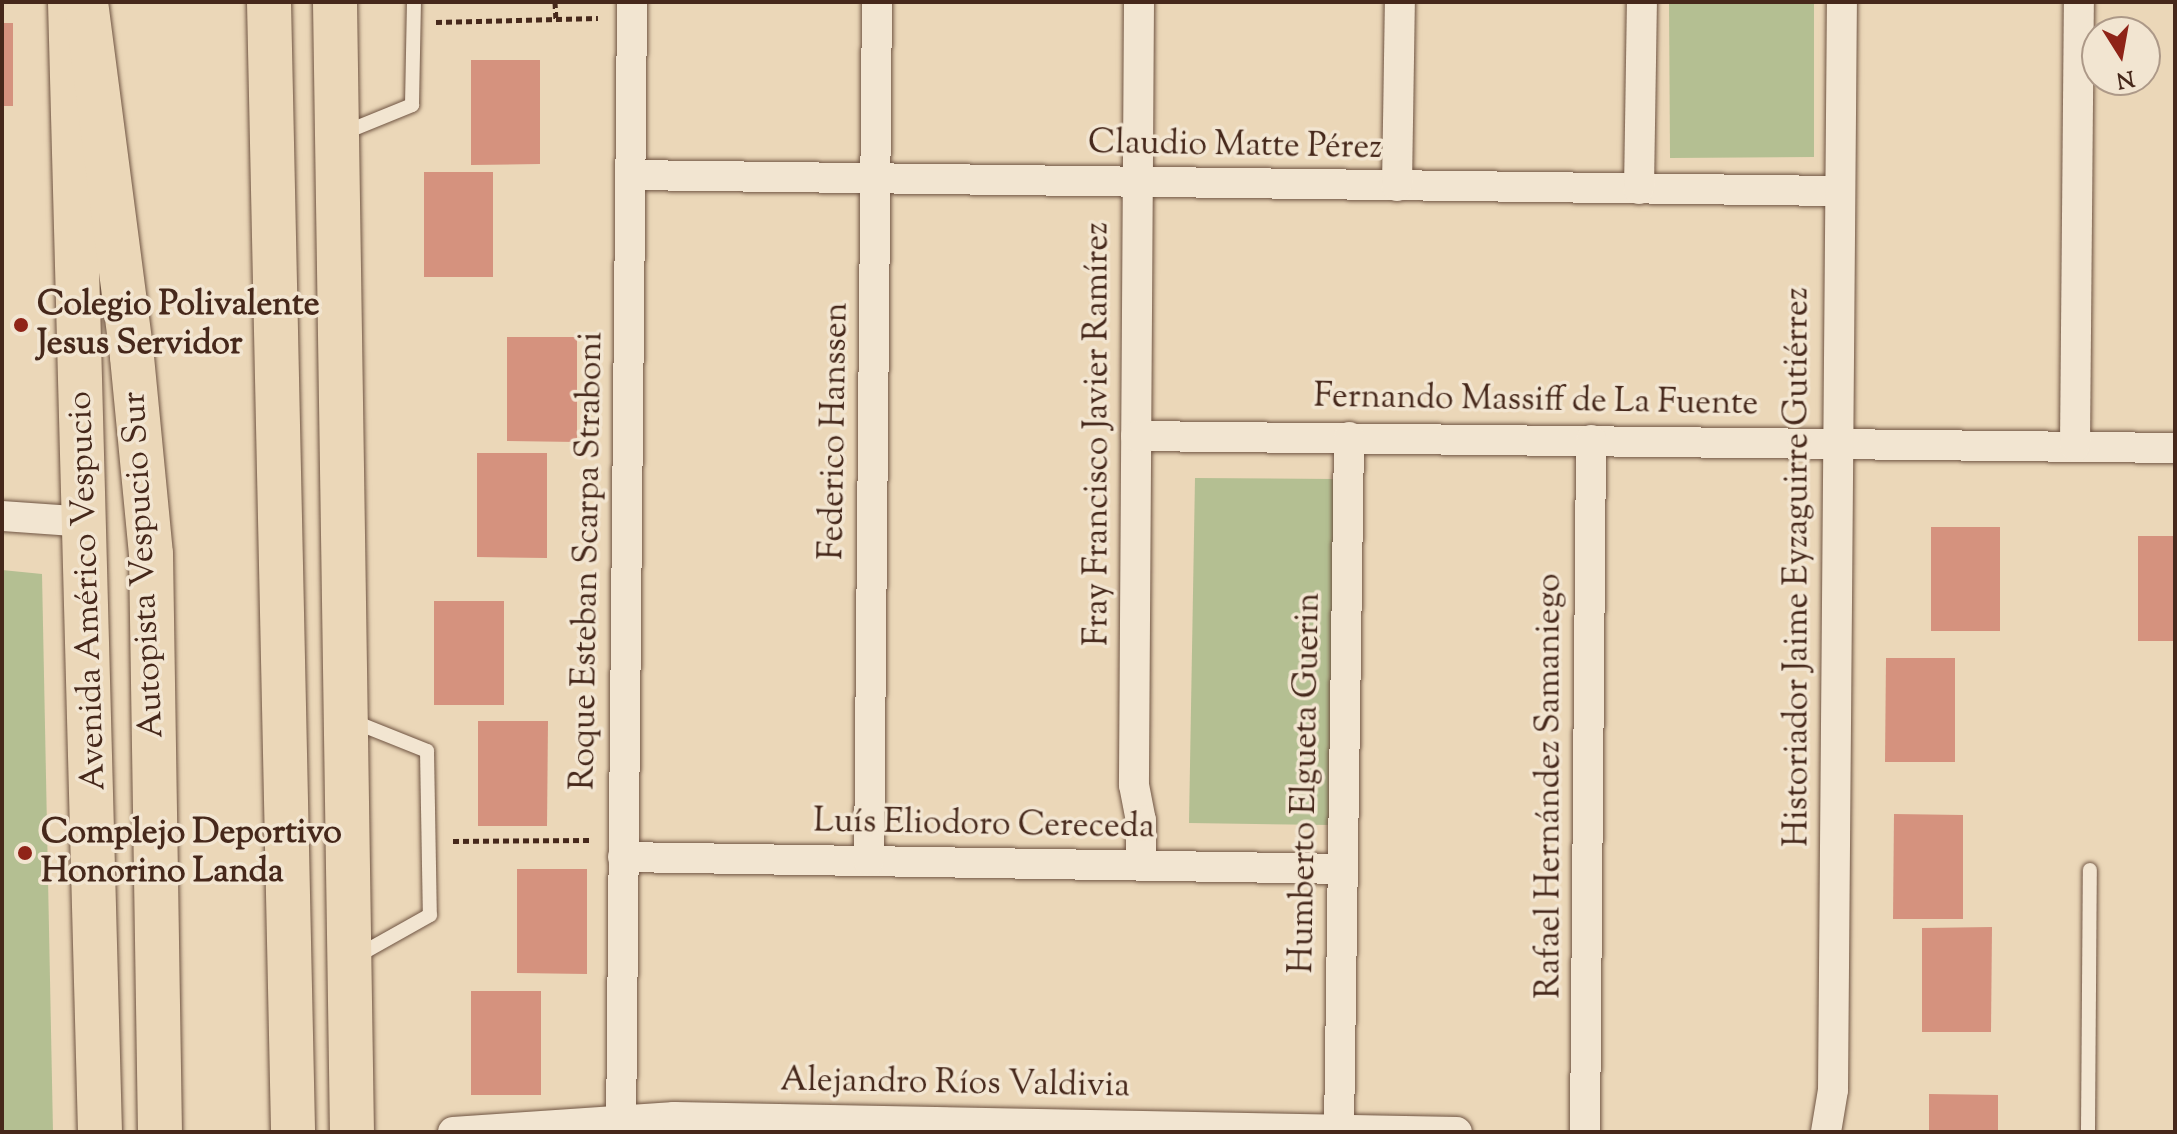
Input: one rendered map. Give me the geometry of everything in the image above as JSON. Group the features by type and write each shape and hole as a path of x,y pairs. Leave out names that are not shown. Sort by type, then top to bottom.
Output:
{"main road":[{"name":"Avenida Américo Vespucio","path":"70,2 87,522 100,1132"},
{"name":"Autopista Vespucio Sur","path":"86,2 132,357 151,554 160,1132"},
{"path":"269,2 293,1132"},
{"path":"335,2 352,1132"}],"street":[{"name":"Federico Hanssen","path":"869,861 877,2"},
{"name":"Fray Francisco Javier Ramírez","path":"1139,2 1134,785 1141,820 1141,865"},
{"path":"1397,186 1400,2"},
{"path":"1639,189 1642,2"},
{"name":"Historiador Jaime Eyzaguirre Gutiérrez","path":"1826,1132 1833,1090 1842,2"},
{"path":"2075,446 2079,2"},
{"name":"Roque Esteban Scarpa Straboni","path":"621,1127 632,10"},
{"name":"Claudio Matte Pérez","path":"630,175 1840,191"},
{"name":"Fernando Massiff de La Fuente","path":"1136,436 2175,448"},
{"name":"Humberto Elgueta Guerin","path":"1339,1130 1349,437"},
{"name":"Rafael Hernández Samaniego","path":"1585,1132 1591,440"},
{"path":"2,516 87,522"},
{"name":"Luís Eliodoro Cereceda","path":"624,848 869,861 1343,869"},
{"name":"Alejandro Ríos Valdivia","path":"453,1132 674,1125 1457,1132"}],"lane":[{"path":"337,135 412,105 414,2"},
{"path":"346,718 427,751 430,915 349,960"},
{"path":"2088,1132 2090,870"}],"path":[{"path":"555,2 556,19"},
{"path":"414,22 556,19 632,10"},
{"path":"429,841 624,848"}],"green space":[{"path":"1669,2 1814,2 1814,157 1670,158"},
{"path":"1195,478 1336,479 1330,825 1189,823"},
{"name":"Complejo Deportivo Honorino Landa","path":"2,570 42,574 53,1132 2,1132"}],"building":[{"path":"2,23 13,23 13,106 2,106"},
{"path":"471,60 540,60 540,164 471,165"},
{"path":"424,172 493,172 493,277 424,277"},
{"path":"507,337 577,337 577,442 507,441"},
{"path":"477,453 547,453 547,558 477,557"},
{"path":"1931,527 2000,527 2000,631 1931,631"},
{"path":"2138,536 2175,536 2175,641 2138,641"},
{"path":"434,601 504,601 504,705 434,705"},
{"path":"1886,658 1955,658 1955,762 1885,762"},
{"path":"478,721 548,721 547,826 478,826"},
{"path":"1894,814 1963,815 1963,919 1893,919"},
{"path":"517,869 587,869 587,974 517,973"},
{"path":"1992,927 1991,1032 1922,1032 1922,928"},
{"path":"471,991 541,991 541,1095 471,1095"},
{"path":"1929,1094 1998,1095 1998,1132 1929,1132"}],"place":[{"name":"Colegio Polivalente Jesus Servidor","path":"21,325"},
{"name":"Complejo Deportivo Honorino Landa","path":"25,853"}]}
